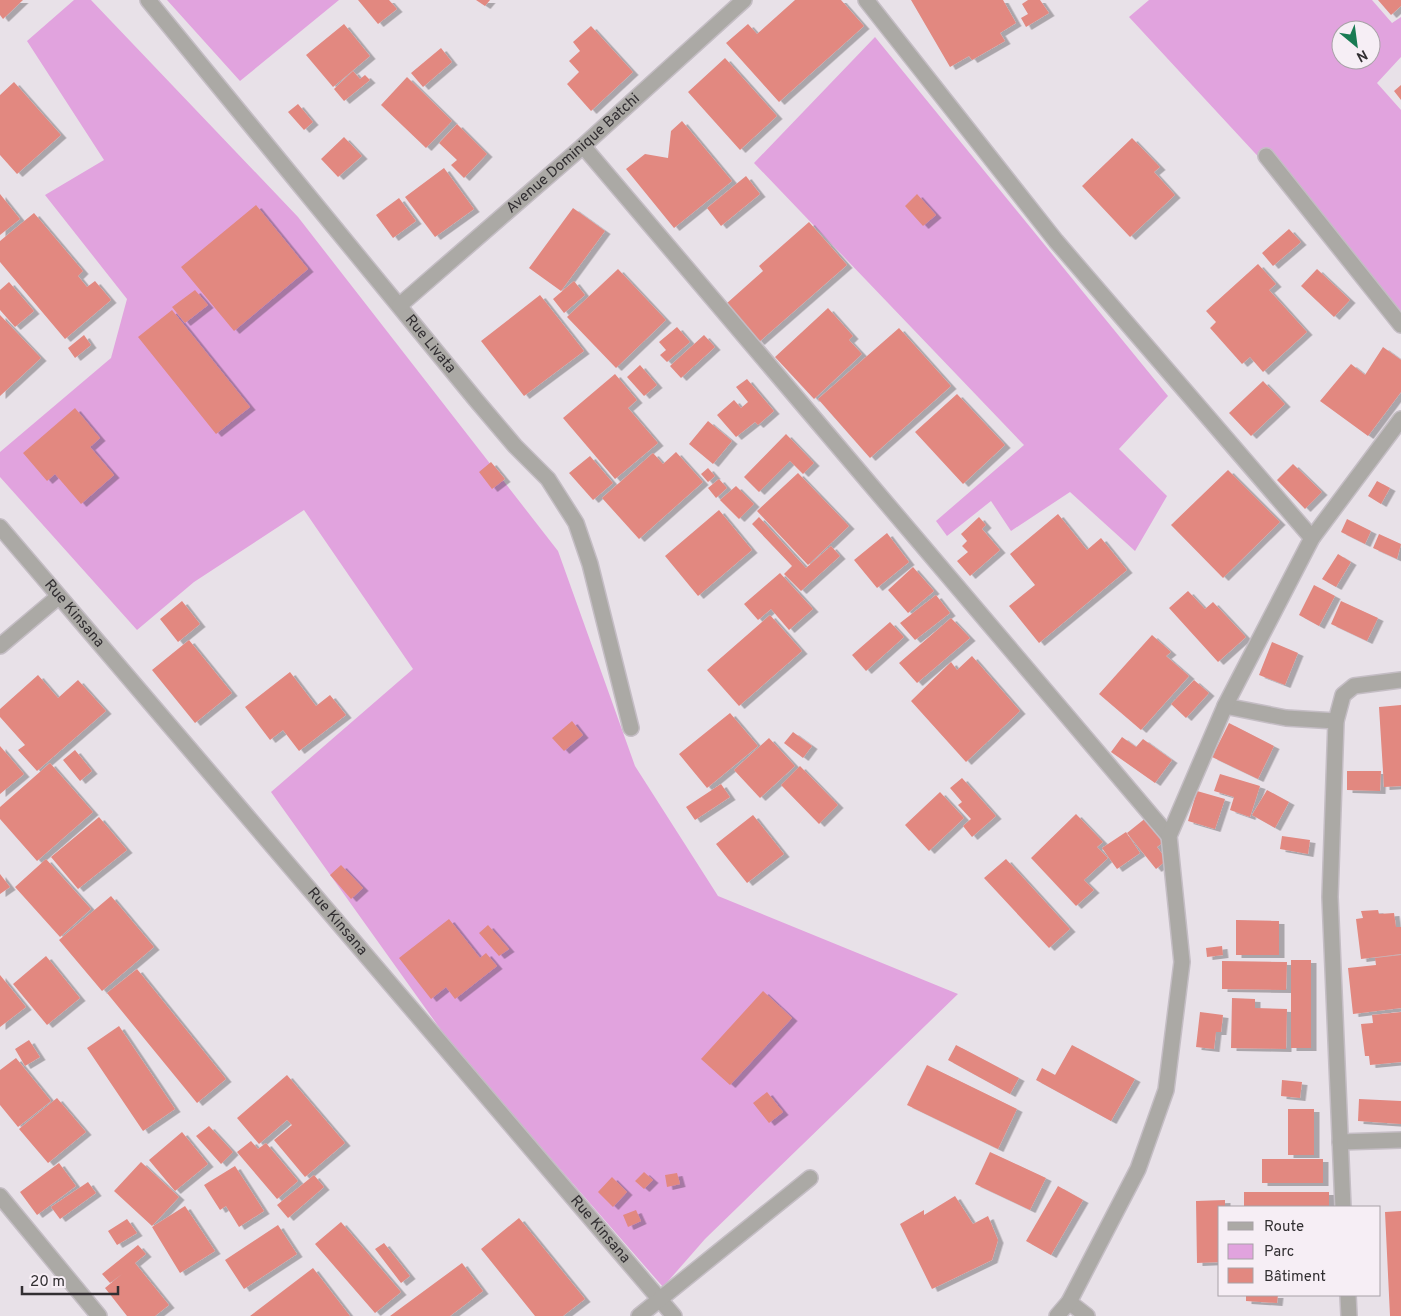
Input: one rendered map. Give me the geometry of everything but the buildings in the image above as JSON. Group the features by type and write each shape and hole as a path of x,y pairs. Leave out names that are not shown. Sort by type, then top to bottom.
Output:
{"street":[{"name":"Rue Livata","path":"148,0 515,446 548,479 576,523 590,564 631,728"},
{"name":"Avenue Dominique Batchi","path":"400,305 583,146 744,0"},
{"path":"866,0 1056,241 1312,538"},
{"path":"583,146 1169,836"},
{"path":"1266,156 1401,325"},
{"path":"1057,1316 1069,1302 1138,1168 1166,1090 1182,962 1169,836 1225,706 1312,538 1401,419"},
{"name":"Rue Kinsana","path":"0,527 674,1316"},
{"path":"0,646 58,597"},
{"path":"1343,1206 1330,897 1336,720 1343,695 1354,686 1401,680"},
{"path":"1225,706 1286,718 1336,720"},
{"path":"1340,1142 1401,1140"},
{"path":"639,1316 810,1178"},
{"path":"0,1196 99,1316"},
{"path":"1348,1296 1349,1316"},
{"path":"1069,1302 1087,1316"}],"green space":[{"path":"74,0 91,0 298,217 558,551 635,766 718,896 958,994 705,1239 663,1287 451,1044 271,792 413,669 304,510 194,582 137,630 0,477 0,452 111,358 127,299 45,195 104,160 27,41"},
{"path":"167,0 339,0 240,81"},
{"path":"1149,0 1372,0 1392,23 1401,17 1401,57 1377,83 1401,110 1401,311 1129,17"},
{"path":"875,37 1168,396 1119,449 1167,496 1135,551 1070,492 1011,531 991,501 947,536 936,521 1024,445 754,163"}]}
